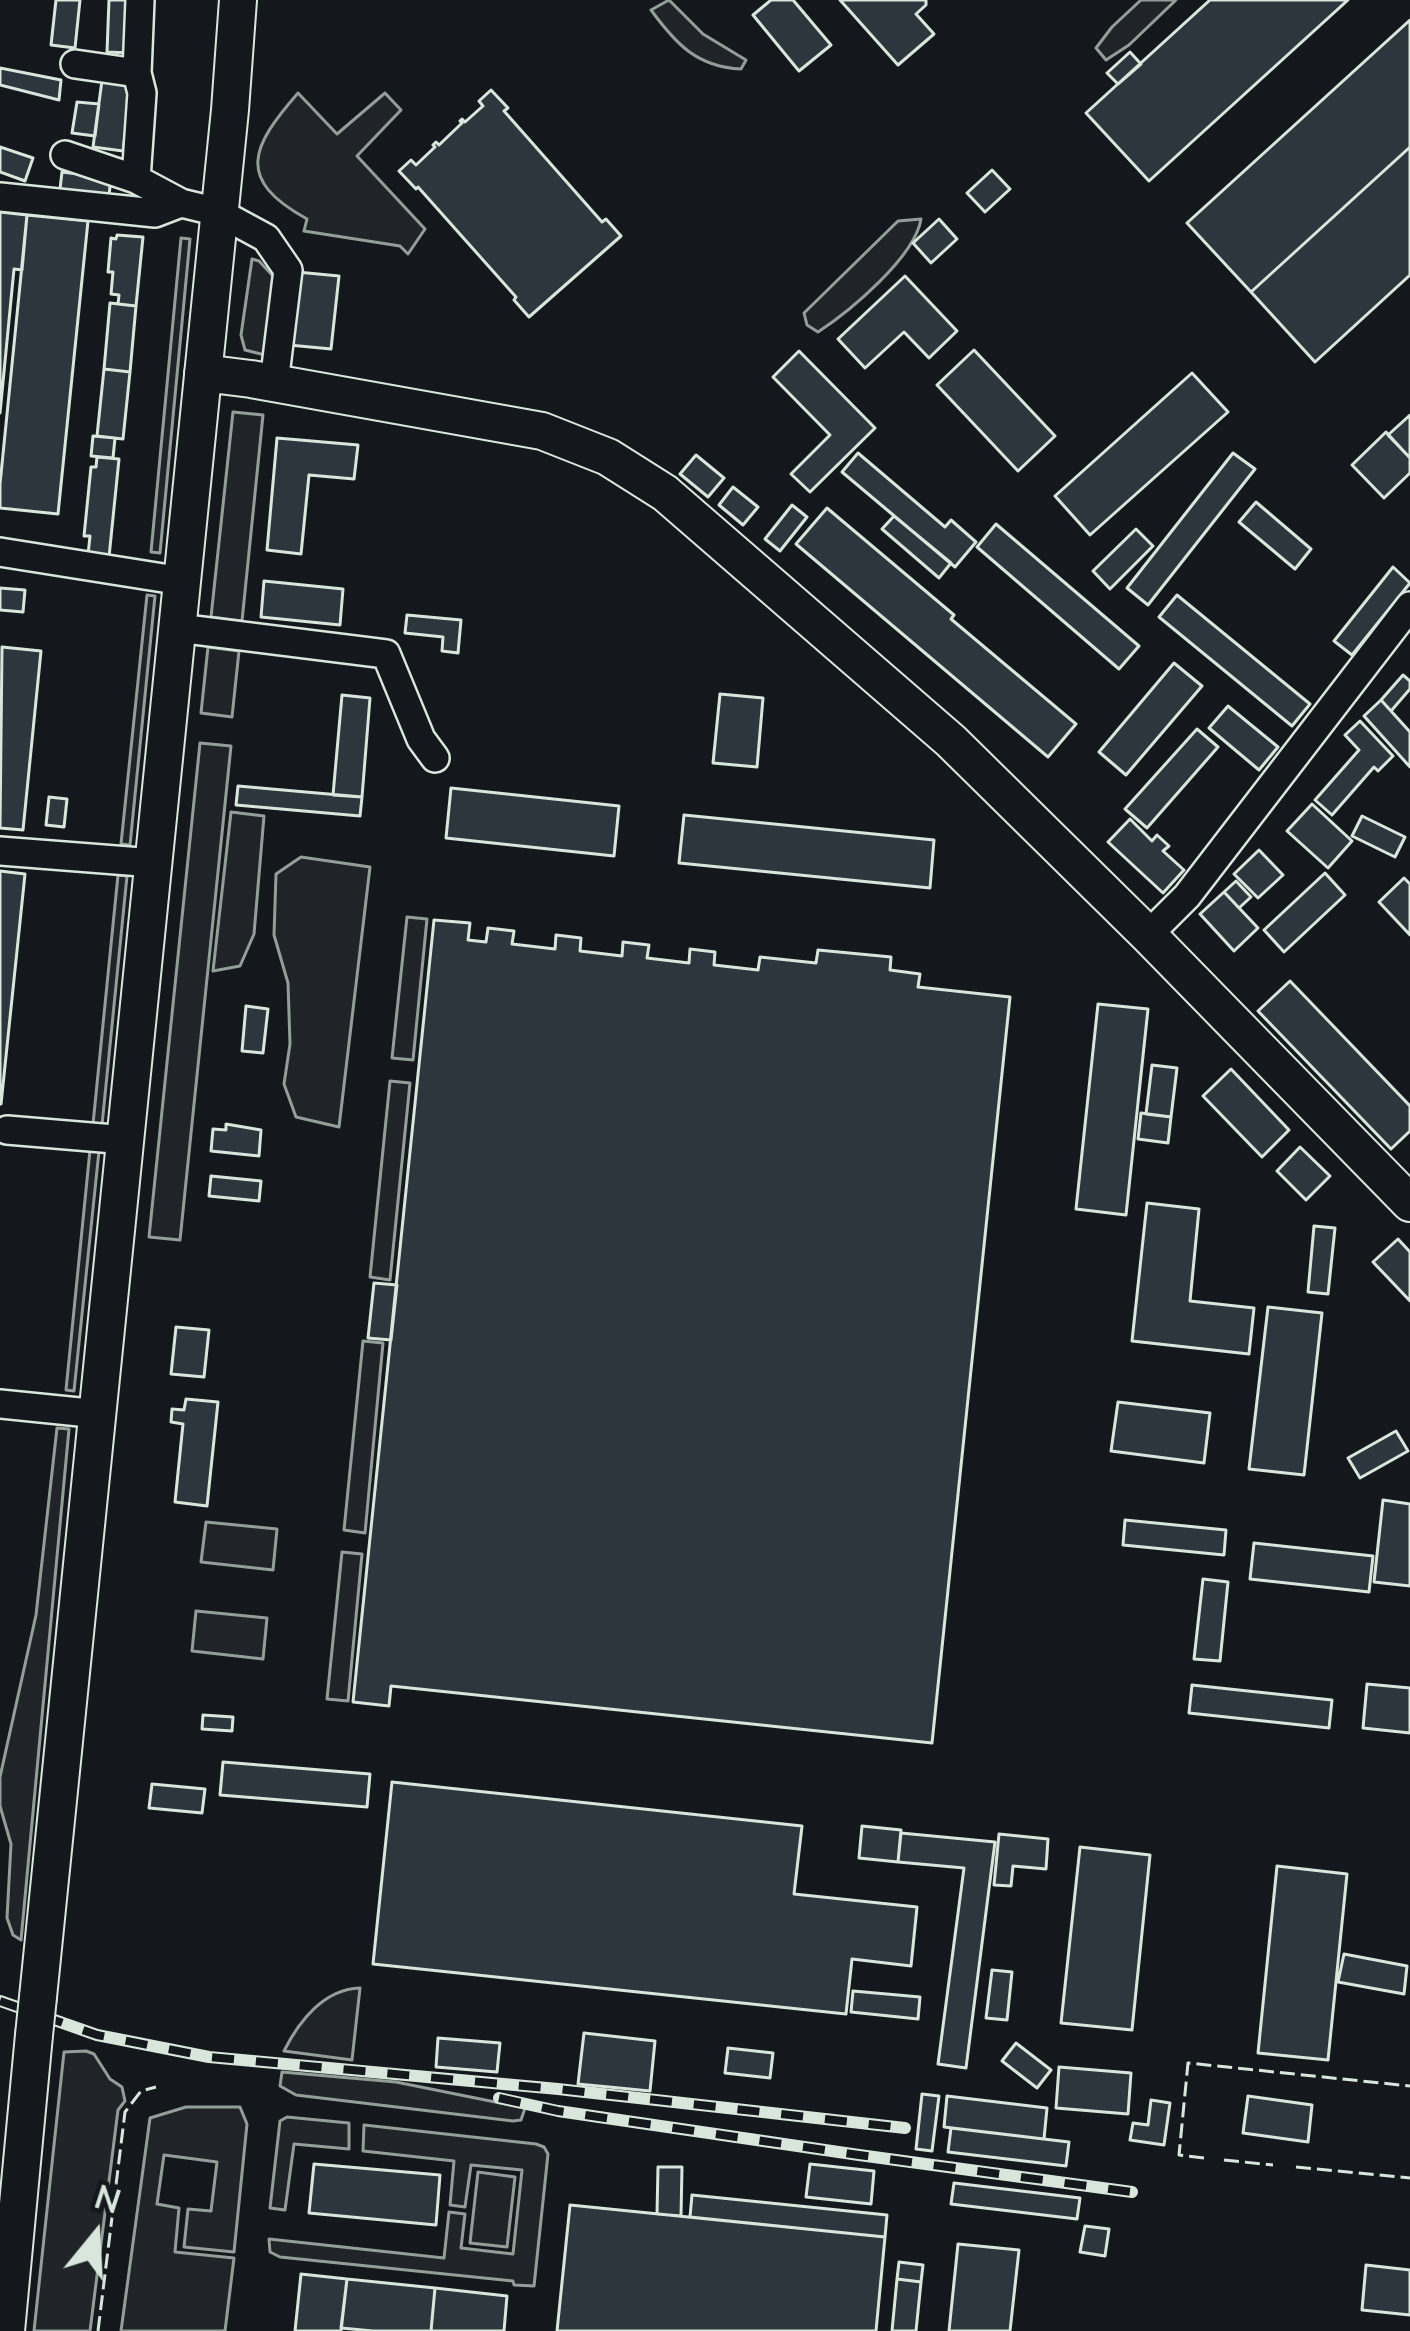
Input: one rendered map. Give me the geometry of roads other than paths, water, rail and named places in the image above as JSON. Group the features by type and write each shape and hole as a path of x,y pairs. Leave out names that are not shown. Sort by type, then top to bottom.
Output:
{"main road":[{"path":"6,2331 238,0"},
{"path":"203,373 542,431 608,457 665,493 951,741 1410,1203"}],"street":[{"path":"136,179 142,93 136,73 140,0"},
{"path":"75,64 136,73"},
{"path":"65,155 136,179 181,203 218,212 266,238 288,270 274,382"},
{"path":"0,197 155,213 181,203"},
{"path":"0,552 182,581"},
{"path":"1148,935 1187,896 1410,605"},
{"path":"178,628 386,654 403,701 435,758"},
{"path":"0,851 154,863"},
{"path":"7,1130 126,1140"},
{"path":"0,1404 99,1414"}],"railway":[{"path":"0,2001 97,2035 209,2057 905,2128"},
{"path":"499,2098 558,2111 1132,2192"}]}
